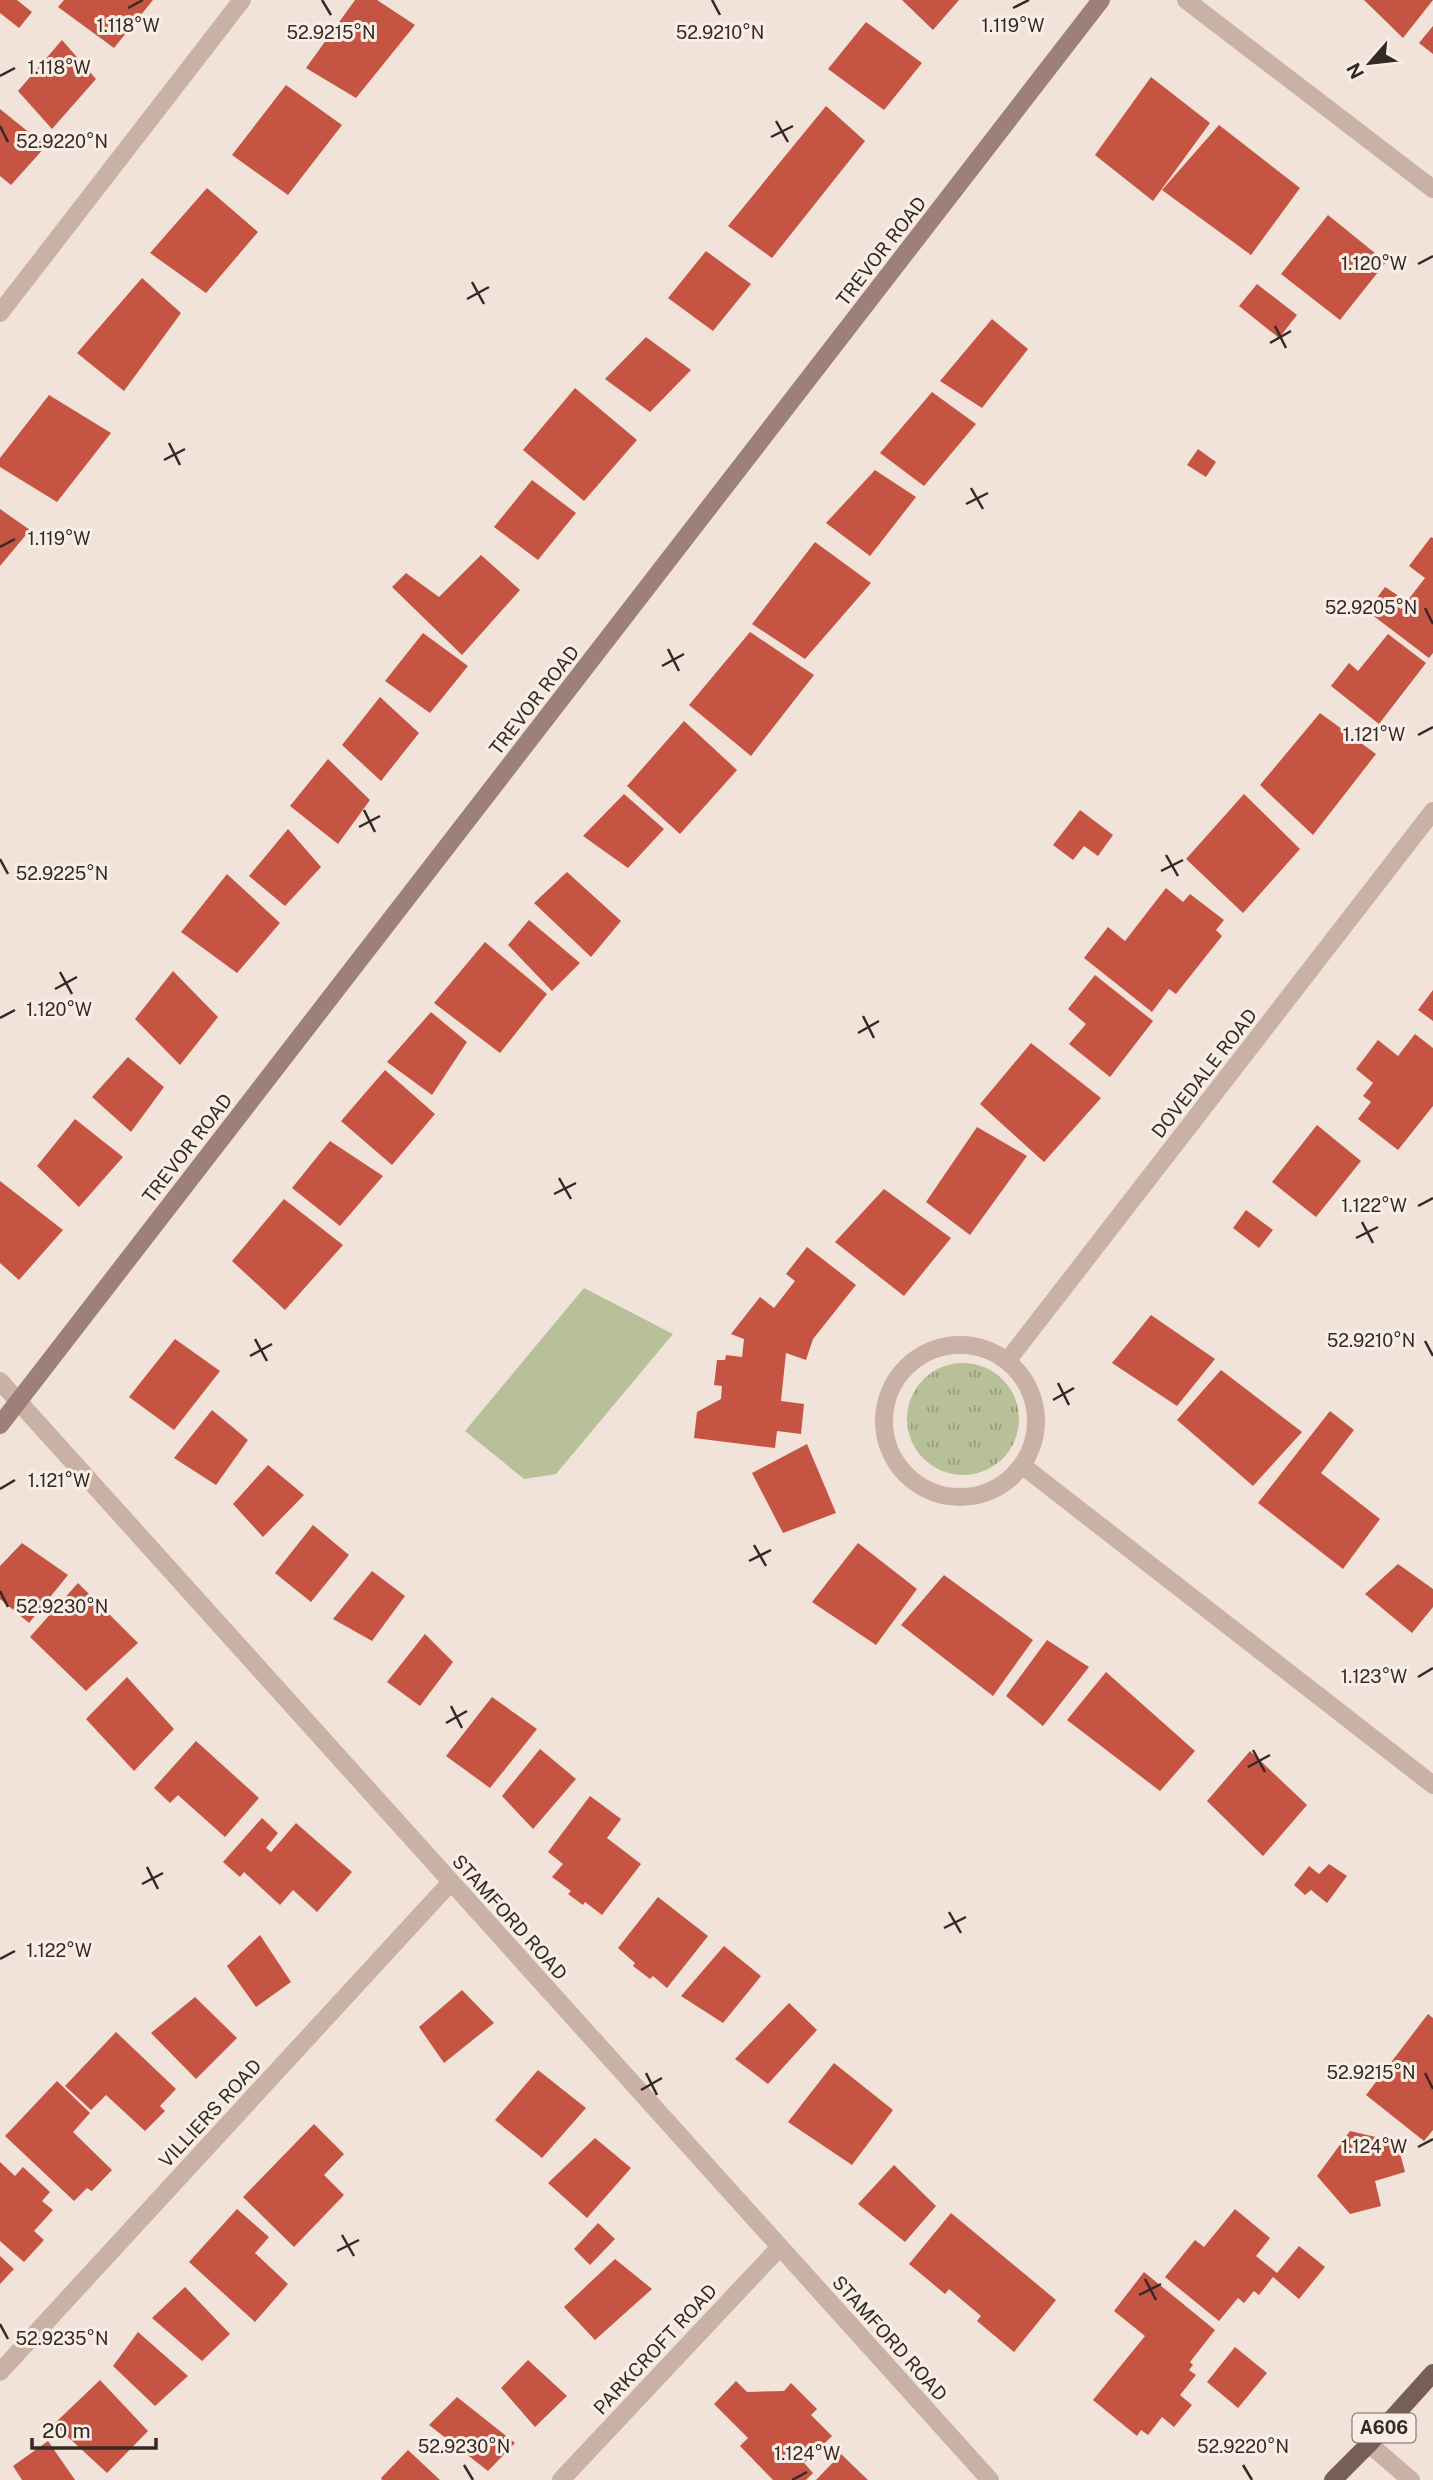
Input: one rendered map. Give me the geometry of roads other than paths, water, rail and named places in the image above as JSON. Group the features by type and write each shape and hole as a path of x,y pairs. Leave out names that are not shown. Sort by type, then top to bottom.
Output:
{"main road":[{"name":"A606","path":"1333,2480 1433,2373"}],"street":[{"path":"0,313 242,0"},
{"name":"TREVOR ROAD","path":"0,1425 1101,0"},
{"path":"1186,0 1433,189"},
{"name":"DOVEDALE ROAD","path":"1007,1360 1433,811"},
{"path":"963,1343 986,1348 1007,1360 1024,1377 1034,1399 1037,1422 1033,1445 1023,1466 995,1489 984,1494 960,1498 936,1494 915,1483 898,1465 887,1443 884,1419 888,1395 899,1374 916,1357 939,1347 963,1343"},
{"name":"STAMFORD ROAD","path":"0,1381 990,2480"},
{"path":"1023,1466 1433,1785"},
{"name":"VILLIERS ROAD","path":"0,2372 451,1882"},
{"name":"PARKCROFT ROAD","path":"561,2480 779,2247"},
{"path":"1369,2444 1411,2480"}]}
